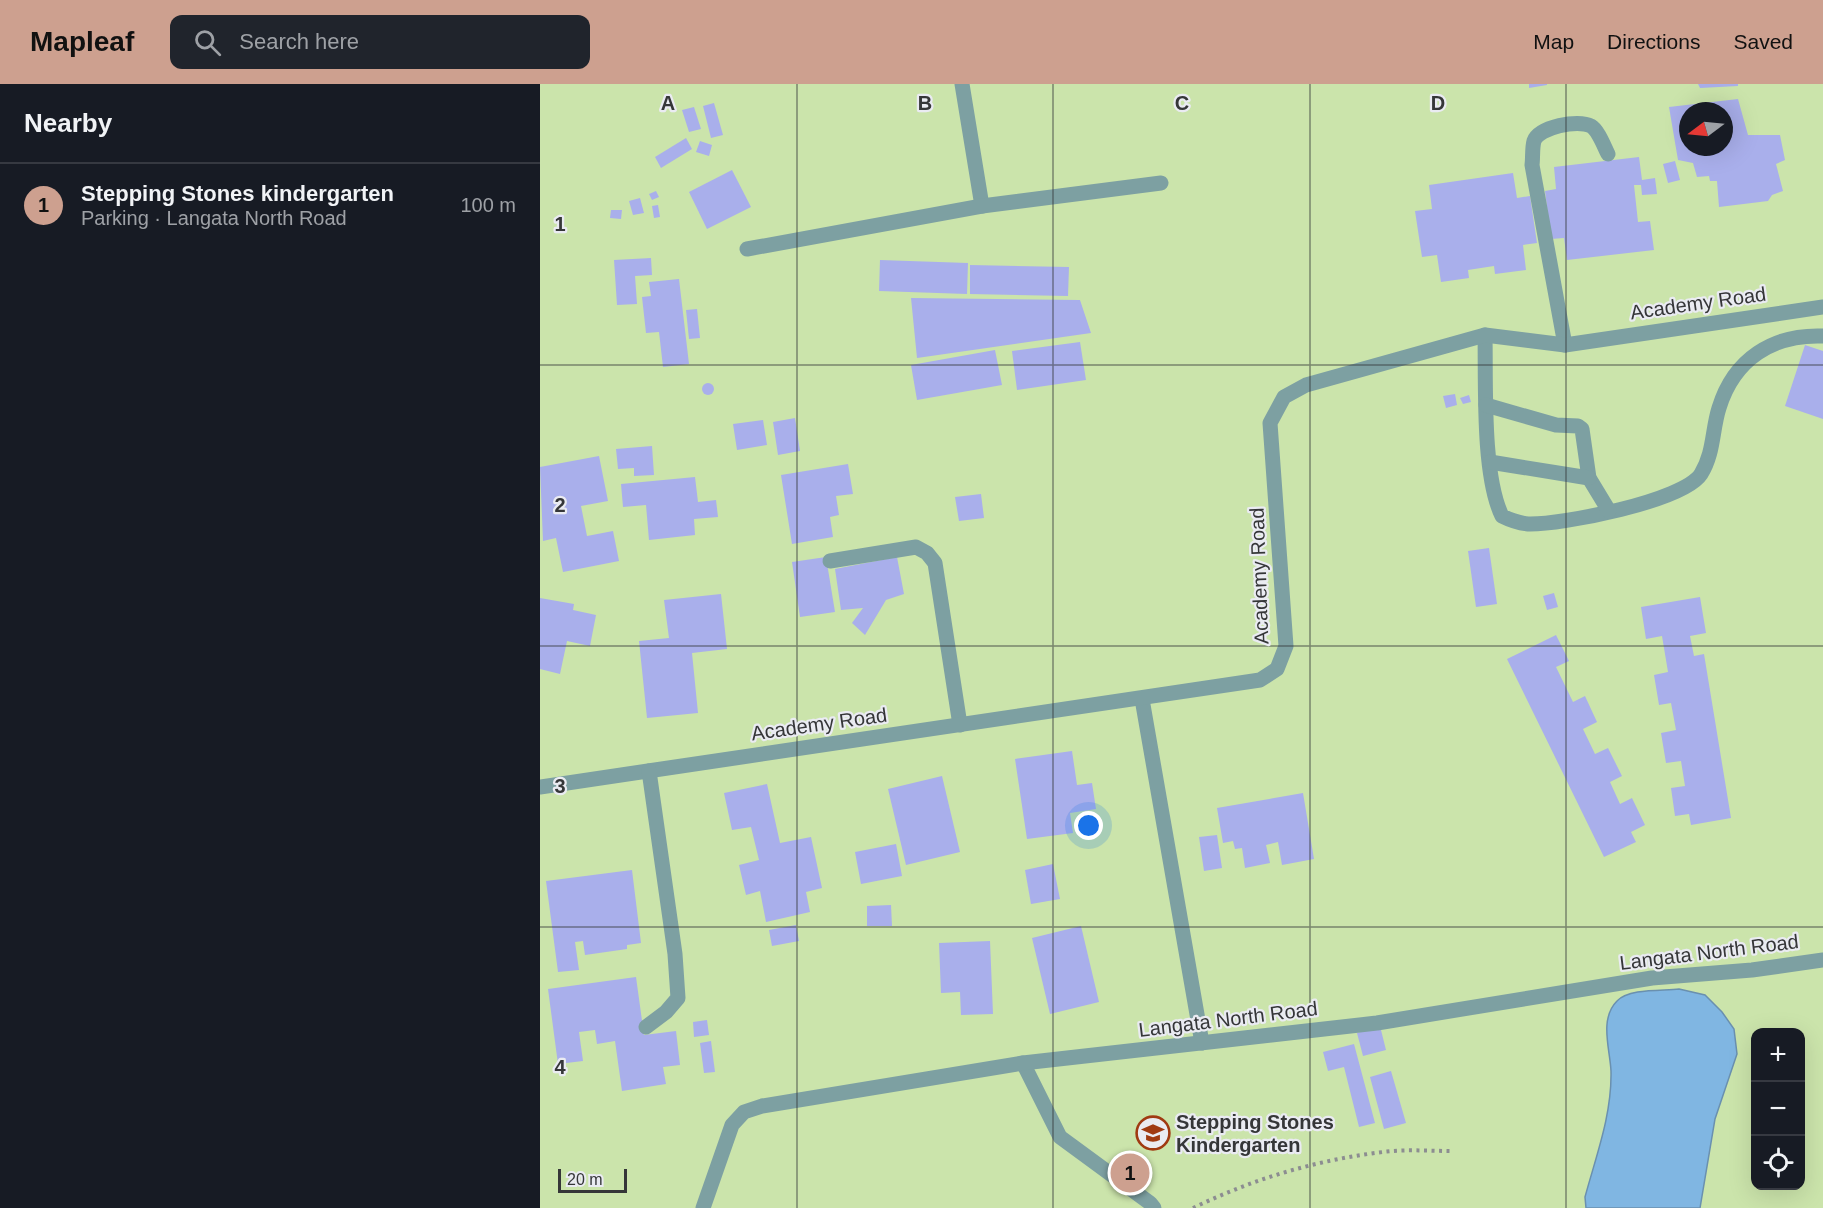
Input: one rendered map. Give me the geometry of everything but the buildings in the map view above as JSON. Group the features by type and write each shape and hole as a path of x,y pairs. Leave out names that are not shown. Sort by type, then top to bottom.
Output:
{"street":[{"path":"962,84 982,206"},
{"path":"1565,345 1532,165 1534,142 1538,135 1546,131 1581,124 1595,129 1608,154"},
{"path":"747,249 982,206 1161,183"},
{"name":"Academy Road","path":"540,787 1260,680 1277,669 1286,646 1270,423 1284,397 1306,386 1485,335 1565,345 1823,307"},
{"path":"1485,335 1486,405 1495,502 1502,516 1529,524 1653,502 1690,486 1701,474 1711,450 1719,409 1727,388 1745,364 1776,341 1823,336"},
{"path":"1486,405 1556,425 1578,426 1583,434 1589,478 1609,511"},
{"path":"1490,462 1589,478"},
{"path":"830,561 916,547 935,563 960,725"},
{"path":"1142,699 1202,1043"},
{"path":"646,1027 666,1012 678,998 675,954 649,771"},
{"name":"Langata North Road","path":"703,1208 732,1125 744,1112 762,1106 1023,1063 1377,1023 1652,978 1752,970 1823,960"},
{"path":"1023,1063 1060,1137 1154,1208"}],"path":[{"path":"1192,1208 1223,1194 1309,1164 1385,1152 1453,1151"}],"green space":[{"path":"540,84 1823,84 1823,1208 540,1208"}],"water":[{"path":"1679,989 1705,995 1722,1012 1734,1029 1737,1054 1715,1119 1700,1208 1586,1208 1585,1197 1602,1135 1611,1087 1608,1016 1622,997 1646,991"}],"place":[{"name":"Stepping Stones Kindergarten","path":"1153,1133"},
{"name":"Stepping Stones kindergarten","path":"1130,1173"}]}
